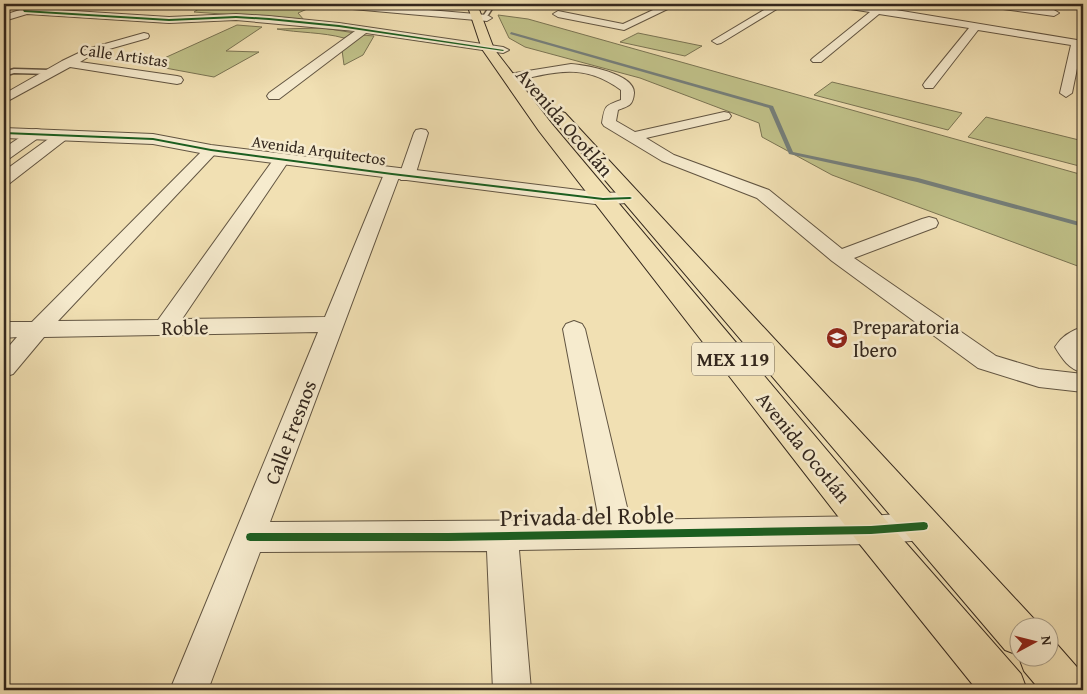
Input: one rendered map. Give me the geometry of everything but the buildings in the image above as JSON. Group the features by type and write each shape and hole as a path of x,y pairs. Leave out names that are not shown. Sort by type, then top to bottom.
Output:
{"main road":[{"name":"Avenida Ocotlán","path":"483,10 495,49 617,199 871,530 1004,690"},
{"name":"Avenida Ocotlán","path":"617,199 924,526 1010,624"},
{"path":"1047,666 1068,690"}],"street":[{"path":"4,18 48,4"},
{"path":"330,4 483,10"},
{"path":"558,14 624,27 673,4"},
{"path":"717,41 780,4"},
{"path":"837,4 1072,42 1077,44 1066,92"},
{"path":"988,4 1054,14"},
{"path":"817,60 878,10"},
{"path":"24,11 169,20 236,16 324,24 495,49"},
{"path":"929,85 977,26"},
{"path":"274,96 364,30"},
{"path":"4,99 90,50 144,36"},
{"name":"Calle Artistas","path":"66,63 177,80"},
{"path":"517,76 578,66 615,77 628,89 627,102 611,108 609,123 668,158 762,194 839,257 987,362 1039,378 1083,383"},
{"path":"632,137 724,116"},
{"name":"Avenida Arquitectos","path":"4,133 153,139 211,150 399,175 617,199"},
{"path":"4,155 36,133"},
{"name":"Calle Fresnos","path":"189,690 332,324 399,175 421,133"},
{"path":"4,179 63,134"},
{"path":"4,368 38,328 211,150"},
{"path":"165,327 282,159"},
{"path":"839,257 929,223"},
{"name":"Roble","path":"4,330 332,324"},
{"path":"574,329 618,534"},
{"path":"1083,335 1067,347 1074,358 1083,364"},
{"name":"Privada del Roble","path":"250,537 502,536 871,530 924,526"},
{"path":"502,536 512,690"}],"lane":[{"path":"4,74 14,71 50,72"}],"green space":[{"path":"206,4 295,4 314,6 298,13 304,20 194,12"},
{"path":"498,15 528,19 1083,175 1083,268 832,175 762,137 759,123 640,78 525,47 509,38"},
{"path":"237,25 262,27 226,51 259,52 214,77 149,65"},
{"path":"323,28 355,33 344,38 277,29"},
{"path":"638,33 702,46 685,56 620,42"},
{"path":"362,35 374,36 363,55 344,65 342,50"},
{"path":"832,82 962,113 948,130 814,95"},
{"path":"986,117 1083,141 1083,167 968,137"}],"waterway":[{"path":"451,4 457,7"},
{"path":"511,33 771,107 791,153 918,180 1083,225"}],"cycle path":[{"path":"24,11 169,20 236,17 269,19 339,26 503,50"},
{"path":"4,133 153,139 211,150 392,174 603,199 630,198"},
{"path":"250,537 448,537 871,530 924,526"}],"place":[{"name":"Preparatoria Ibero","path":"837,338"}]}
